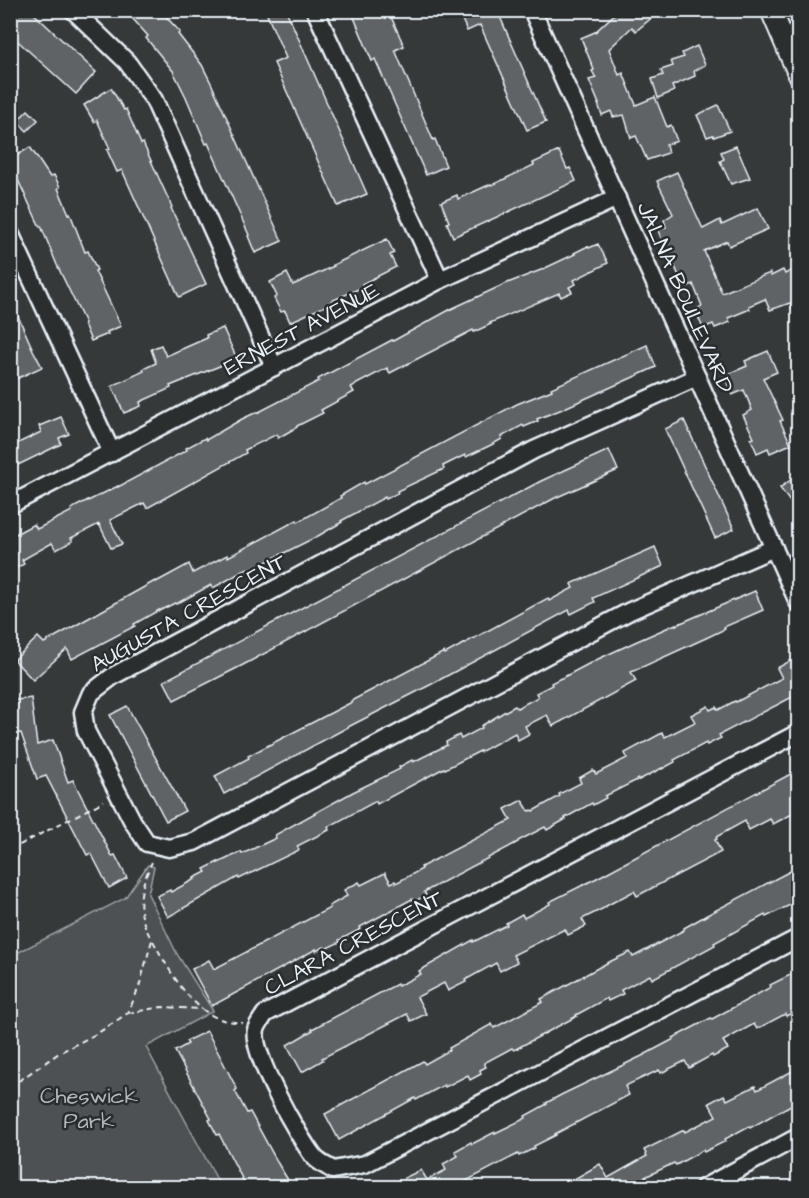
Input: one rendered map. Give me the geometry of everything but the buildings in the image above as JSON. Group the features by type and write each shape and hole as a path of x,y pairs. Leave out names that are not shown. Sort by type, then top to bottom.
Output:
{"main road":[{"path":"771,10 798,72"}],"street":[{"path":"72,10 128,62 154,100 274,367"},
{"path":"315,10 440,280"},
{"name":"JALNA BOULEVARD","path":"532,10 798,602"},
{"name":"ERNEST AVENUE","path":"10,505 440,280 617,198"},
{"path":"10,233 112,453"},
{"name":"AUGUSTA CRESCENT","path":"697,377 534,450 113,676 91,693 82,712 86,731 133,822 147,843 169,848 194,842 630,611 774,548"},
{"name":"CLARA CRESCENT","path":"798,733 265,1014 255,1031 257,1046 262,1064 294,1125 316,1160 333,1170 365,1164 798,938"},
{"path":"703,1188 798,1137"}],"path":[{"path":"10,850 104,801"},
{"path":"152,862 141,890 140,905 144,926 168,969 202,1010"},
{"path":"128,1013 152,940"},
{"path":"10,1087 58,1053 98,1033 128,1013 162,1007 202,1010 221,1019 258,1026"}],"green space":[{"name":"Cheswick Park","path":"148,865 154,867 148,894 177,954 213,1011 146,1047 221,1187 11,1187 11,956 125,898"}]}
